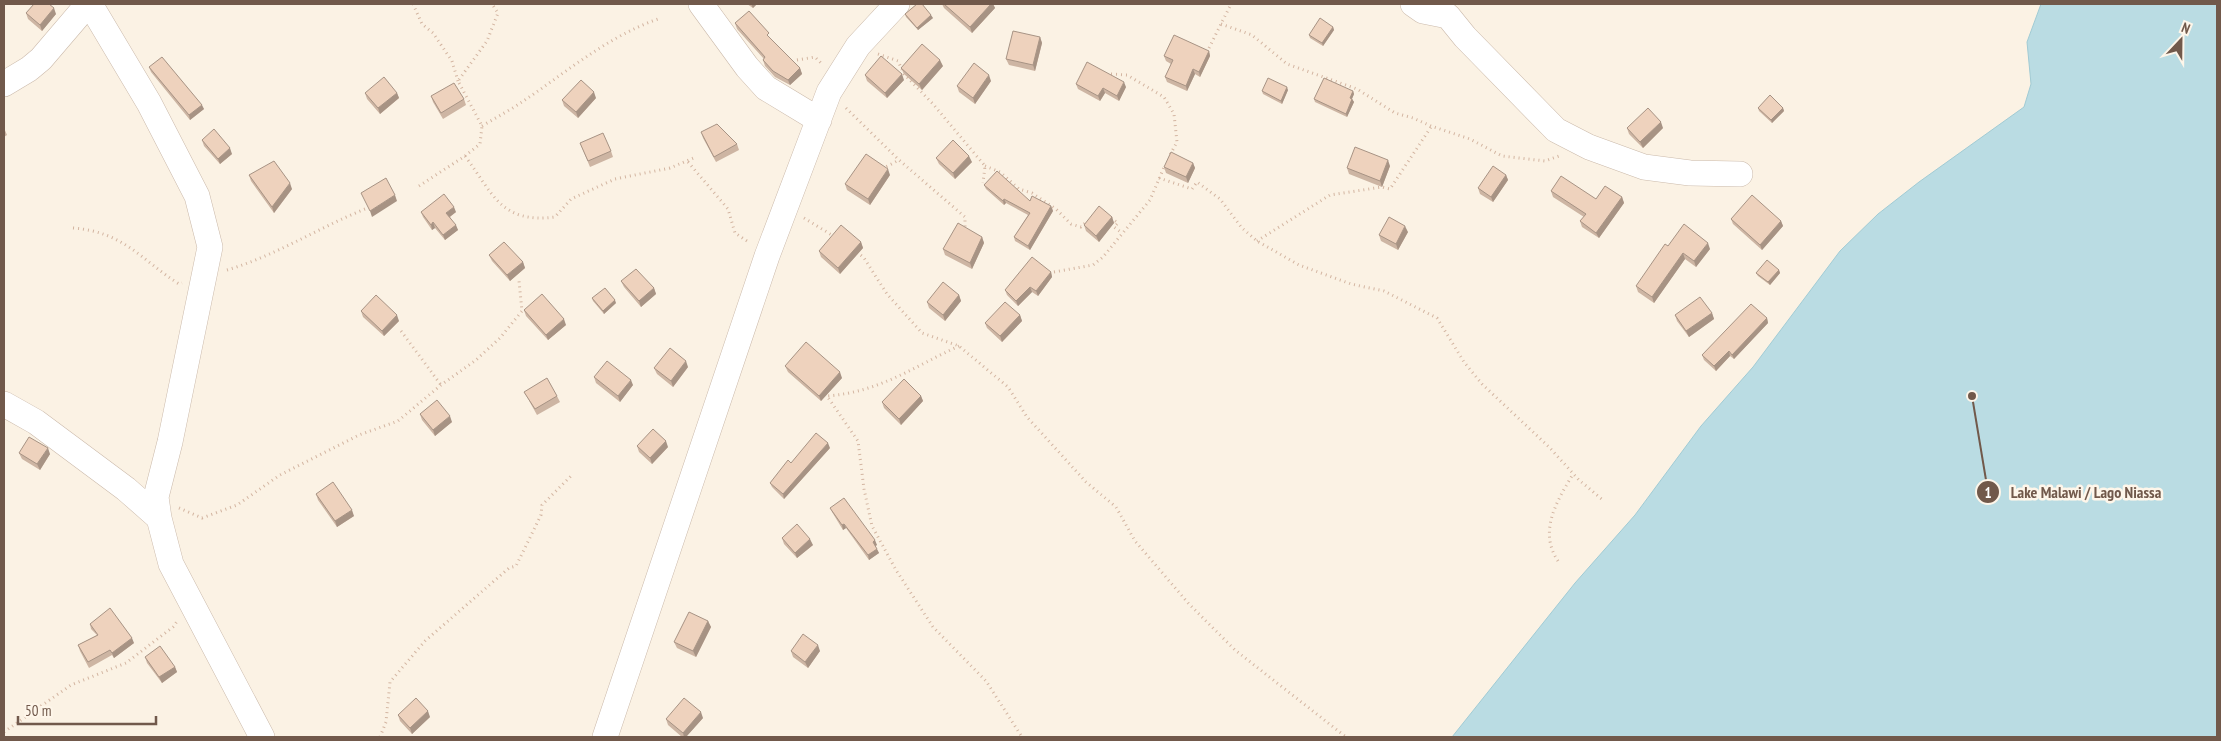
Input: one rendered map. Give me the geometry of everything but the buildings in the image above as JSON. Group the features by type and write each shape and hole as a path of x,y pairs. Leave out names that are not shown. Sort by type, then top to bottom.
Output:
{"street":[{"path":"4,84 29,69 41,59 89,4 149,103 197,196 210,247 157,508 171,564 262,737"},
{"path":"701,4 746,67 766,88 819,120"},
{"path":"605,737 767,256 819,120 833,85 858,46 896,4"},
{"path":"1413,4 1423,11 1448,16 1465,37 1556,130 1589,147 1644,167 1690,173 1740,174"},
{"path":"4,404 36,422 126,489 157,508"}],"path":[{"path":"413,4 422,24 433,33 452,61 458,81 482,126 480,144 419,186"},
{"path":"458,81 487,41 498,13 492,4"},
{"path":"1209,48 1231,4"},
{"path":"482,126 525,100 615,38 644,23 661,18"},
{"path":"1221,24 1252,35 1287,64 1357,89 1394,113 1470,139 1502,156 1545,161 1589,147"},
{"path":"858,46 898,61 904,74 933,104 986,166 1000,172 1019,189 1032,192 1056,208 1071,224 1081,228 1093,214"},
{"path":"797,60 814,56 833,85 898,160 965,217 966,238"},
{"path":"1054,272 1092,265 1103,257 1150,200 1177,142 1174,114 1164,97 1127,75 1111,74"},
{"path":"1257,241 1330,195 1382,187 1390,188 1431,126"},
{"path":"465,156 488,190 509,212 541,219 555,217 571,199 615,179 670,168 696,157"},
{"path":"878,172 898,160"},
{"path":"688,162 728,210 735,233 767,256"},
{"path":"983,183 986,166"},
{"path":"1159,178 1192,189 1197,182 1220,199 1242,228 1257,241 1299,266 1351,284 1384,291 1437,318 1464,362 1482,384 1549,447 1573,474 1604,500"},
{"path":"785,206 838,238"},
{"path":"73,228 94,230 126,244 163,274 180,284 256,262 337,220 365,209"},
{"path":"1105,213 1118,223 1114,228 1122,233"},
{"path":"851,248 864,258 887,294 922,333 959,346 1008,387 1027,417 1086,482 1116,507 1136,541 1189,604 1235,650 1346,737"},
{"path":"157,508 202,518 237,505 280,475 359,435 398,421 441,385 476,360 500,338 522,311 519,281"},
{"path":"401,331 441,385"},
{"path":"959,346 885,384 848,394 827,396 858,442 864,489 872,526 896,570 933,627 986,681 1022,737"},
{"path":"1558,561 1551,551 1548,539 1555,503 1573,474"},
{"path":"380,737 386,722 390,682 425,641 508,568 516,566 540,515 542,505 571,476"},
{"path":"4,732 71,685 126,663 173,627 190,598"}],"water":[{"path":"2041,4 2217,4 2217,737 1452,737 1575,583 1635,515 1701,426 1753,367 1840,251 1878,214 1919,182 2024,107 2031,84 2027,42"}],"place":[{"name":"Lake Malawi / Lago Niassa","path":"1972,396"}]}
